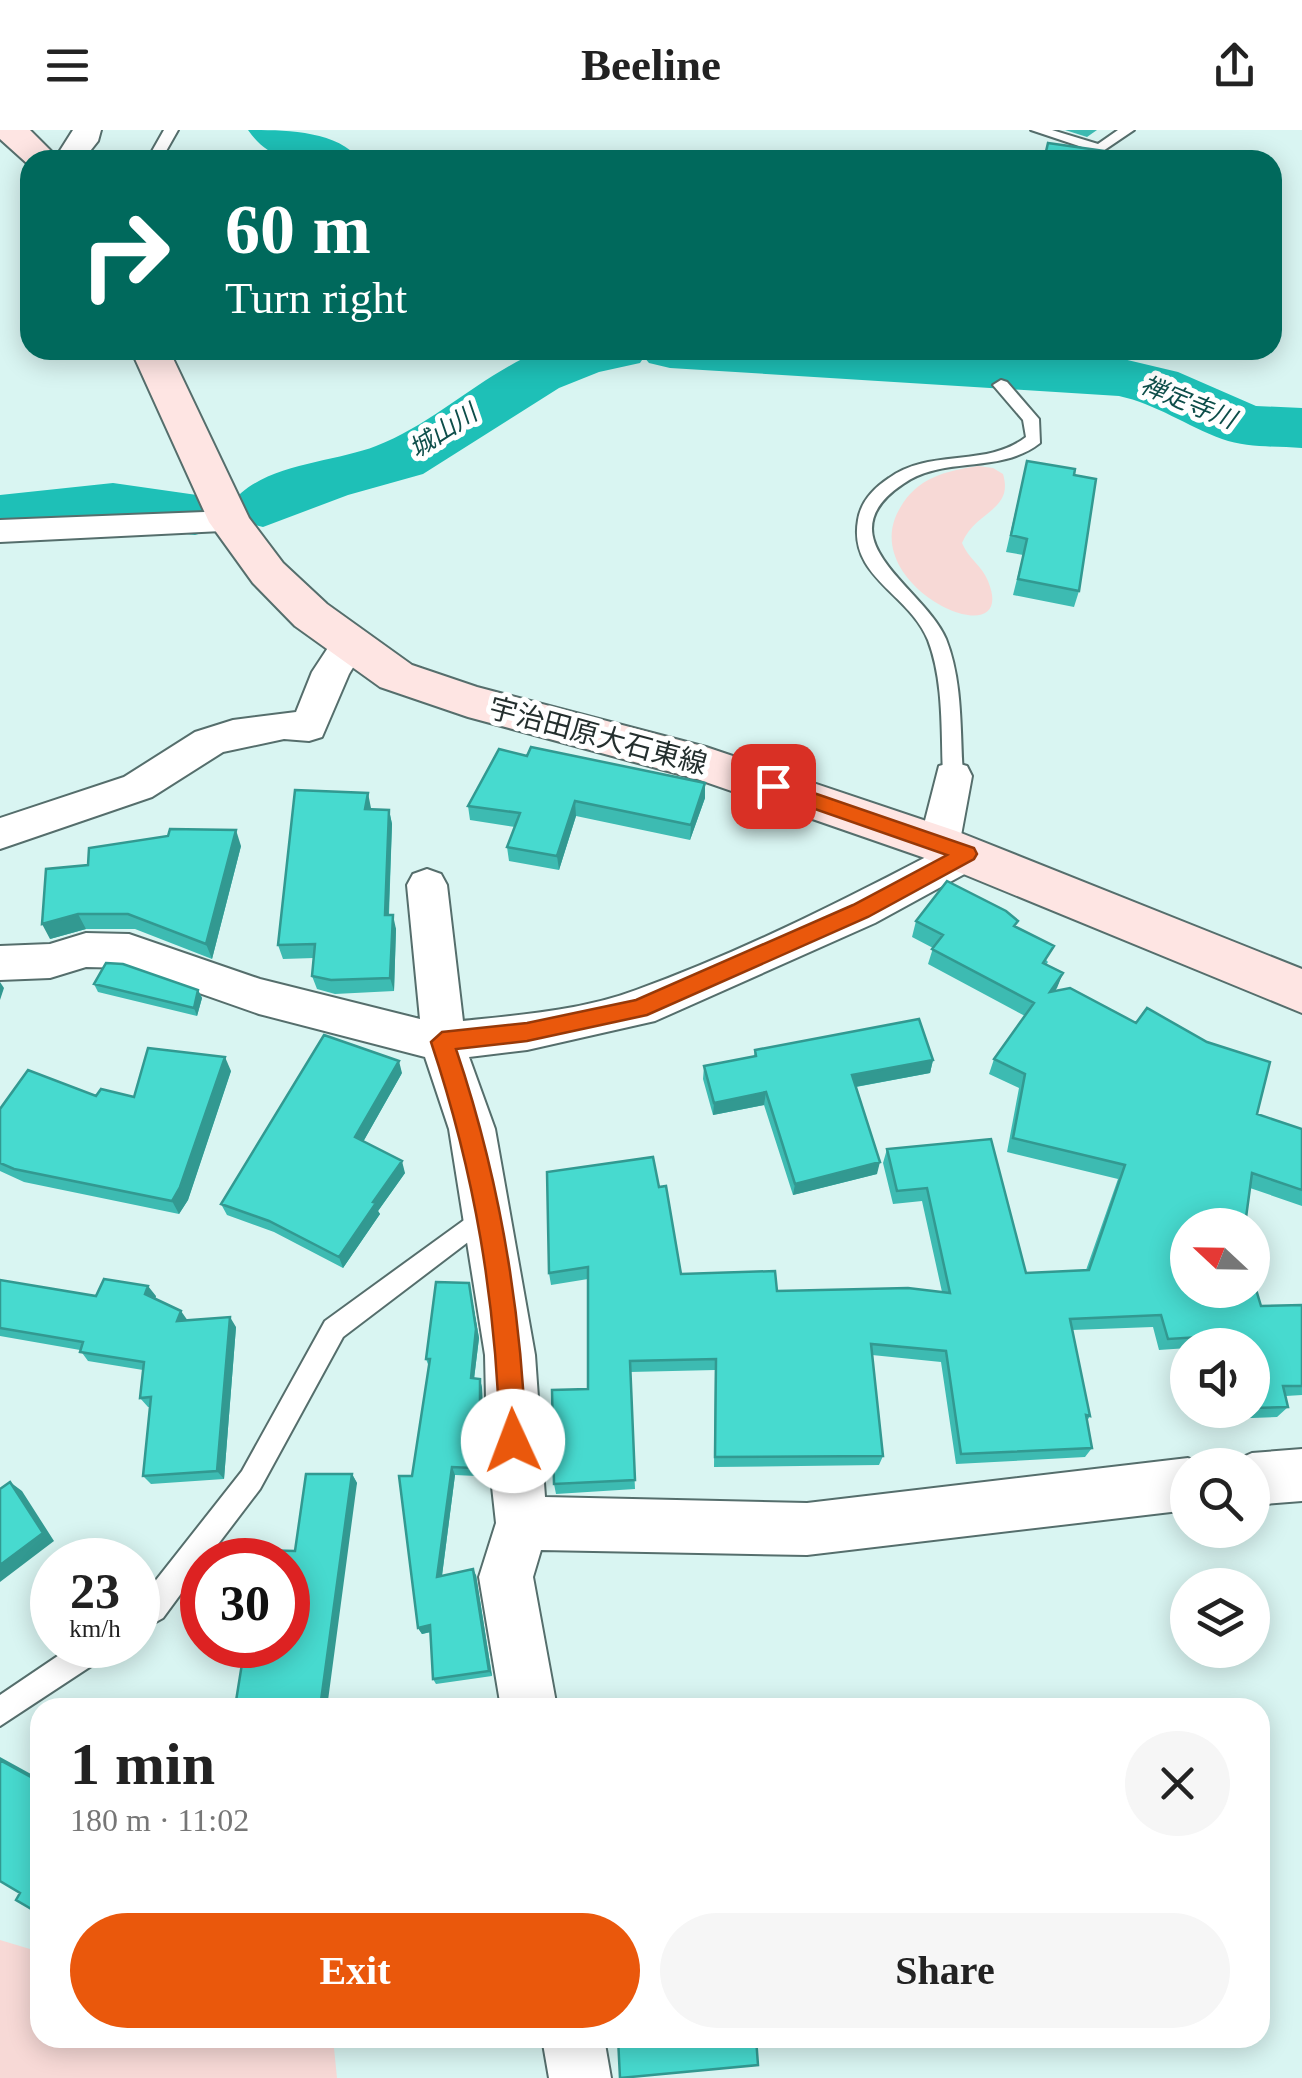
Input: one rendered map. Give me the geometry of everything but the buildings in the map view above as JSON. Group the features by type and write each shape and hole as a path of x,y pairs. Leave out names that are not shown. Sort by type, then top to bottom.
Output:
{"main road":[{"path":"10,130 32,150"},
{"name":"宇治田原大石東線","path":"155,360 230,522 268,573 311,615 396,676 468,701 706,764 953,849 1302,992"}],"street":[{"path":"0,531 230,522"},
{"path":"0,834 138,787 209,742 284,725 309,727 332,672 350,643"},
{"path":"0,963 50,961 86,950 129,951 277,1001 382,1030 442,1042 527,1032 640,1008 860,911 953,849 953,776"},
{"path":"427,885 442,992 442,1042 472,1128 510,1355 513,1441 522,1523 506,1577 527,1698"},
{"path":"1270,1478 1302,1475"},
{"path":"522,1523 807,1529 1170,1486"},
{"path":"575,2048 580,2078"}],"lane":[{"path":"1038,130 1100,149 1127,130"},
{"path":"953,776 944,660 926,618 872,562 862,533 872,500 902,474 930,463 1009,456 1025,449 1034,439 1031,419 1001,385"},
{"path":"160,1599 251,1480 334,1329 489,1213"},
{"path":"0,1712 64,1668"}],"shaded area":[{"path":"978,466 1003,474 1005,486 999,503 976,523 962,543 988,581 992,604 982,614 962,614 939,604 916,587 899,564 892,537 900,508 915,489 943,474"},
{"path":"0,1940 30,1949 30,2048 334,2048 337,2078 0,2078"}],"waterway":[{"path":"274,130 290,144 306,150"},
{"name":"城山川","path":"263,506 326,480 400,460 537,374 574,360"},
{"name":"禅定寺川","path":"836,360 1119,377 1156,385 1245,425 1302,428"},
{"name":"城山川","path":"0,517 113,504 195,513"}],"route":[{"path":"513,1441 510,1355 489,1213 472,1128 442,1042 527,1032 640,1008 860,911 967,854 773,786"}]}
